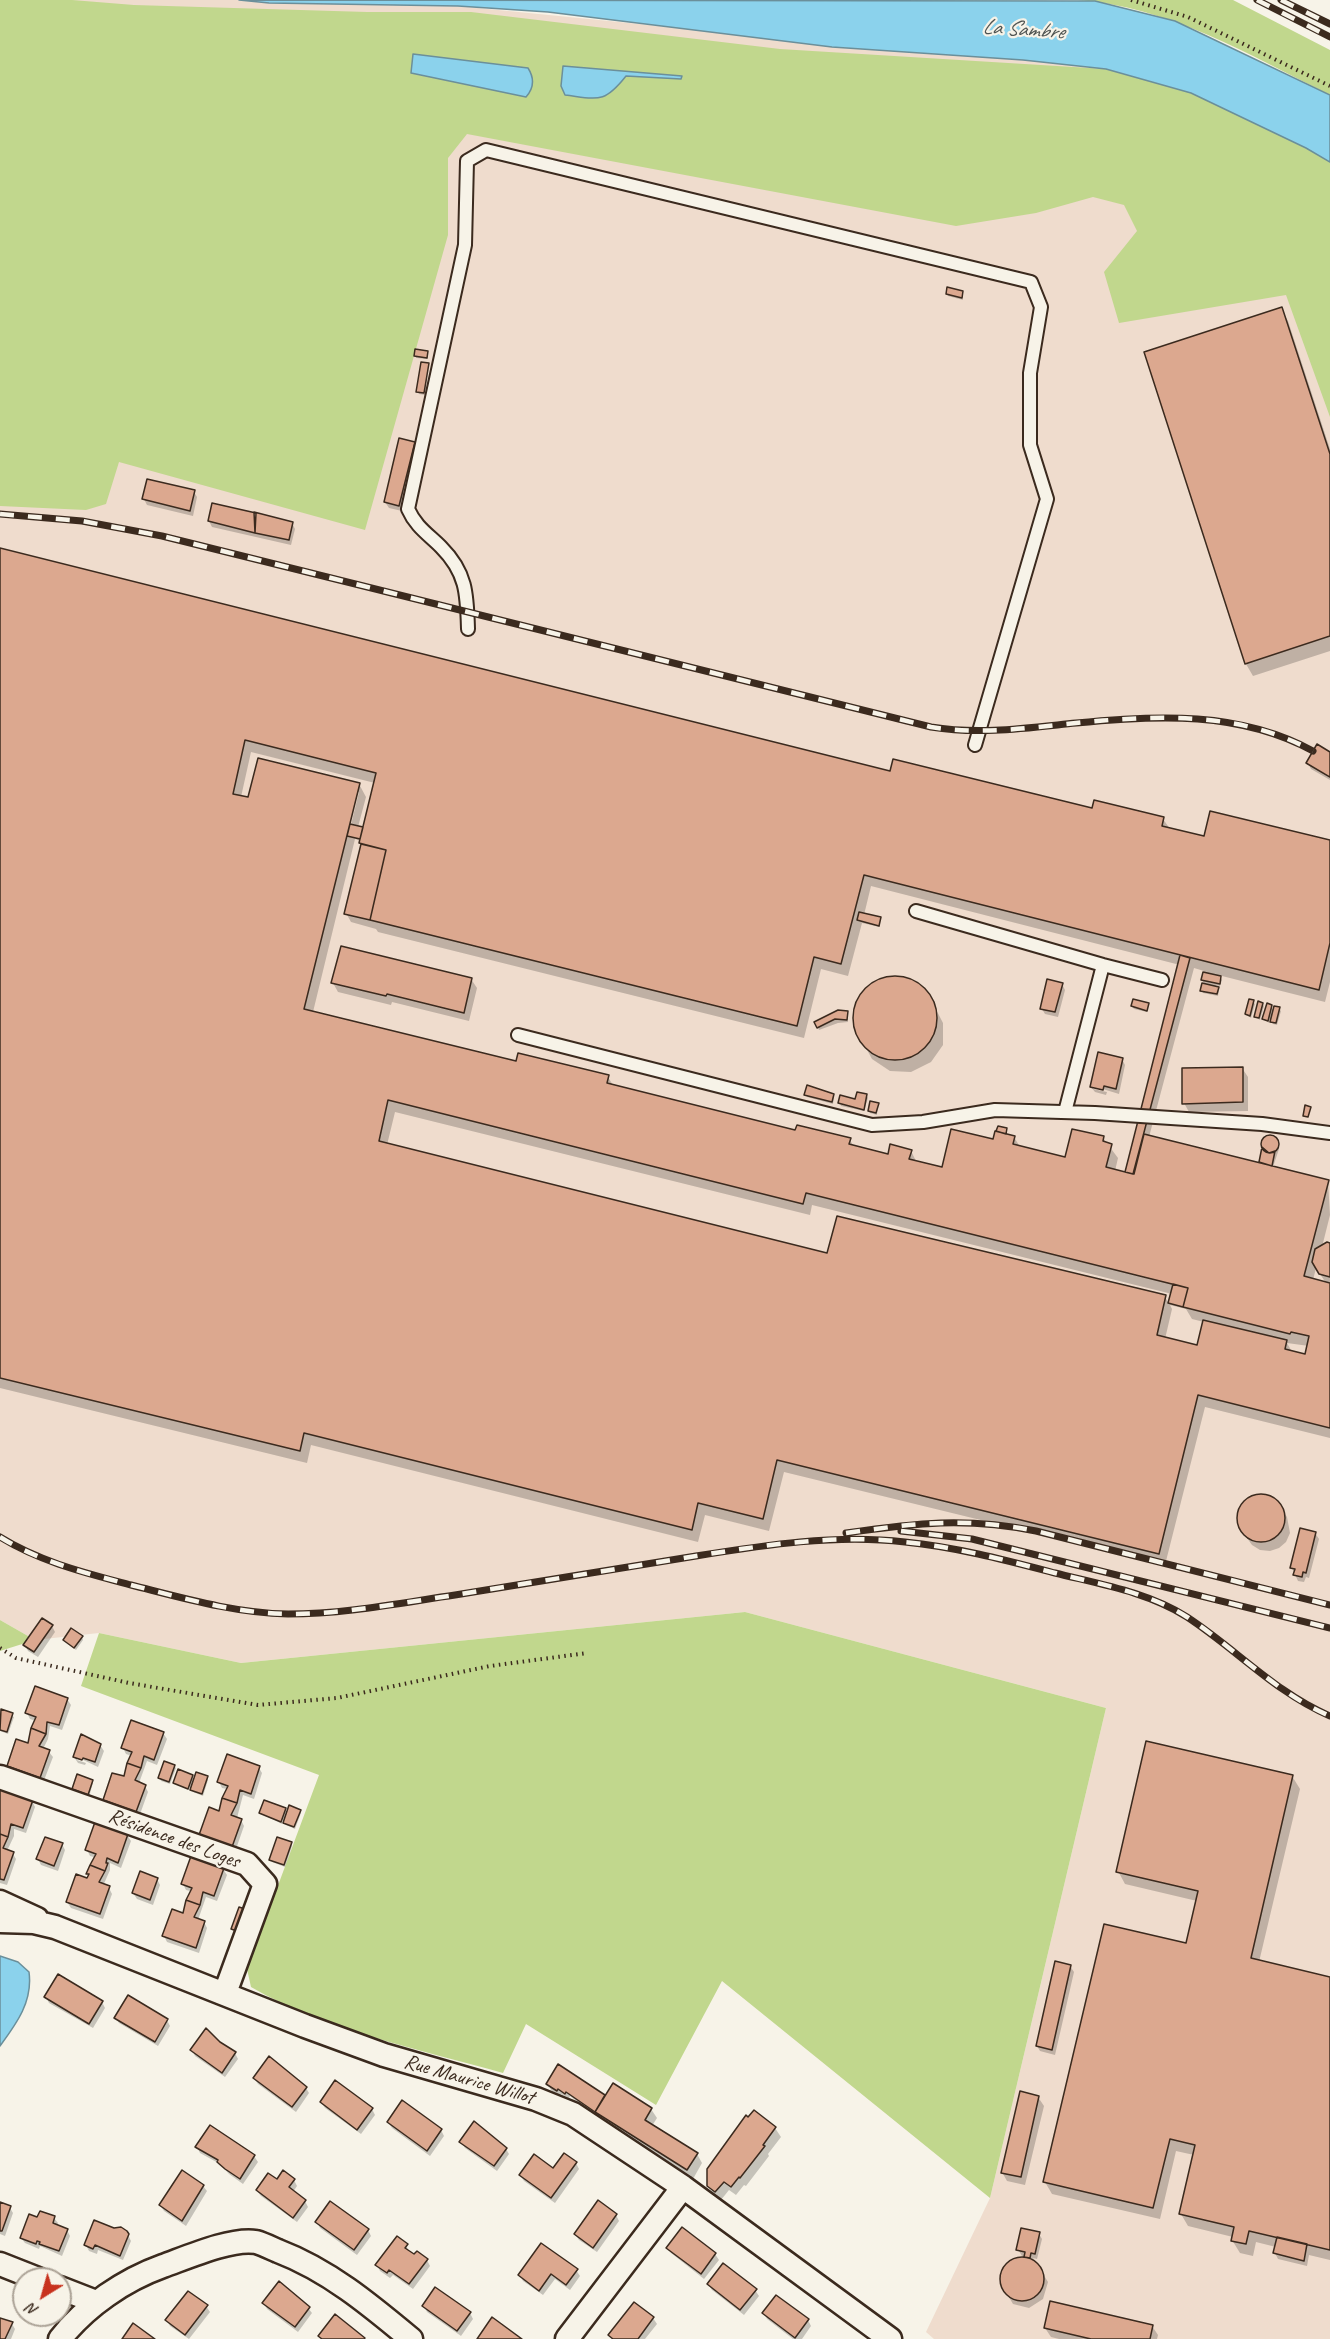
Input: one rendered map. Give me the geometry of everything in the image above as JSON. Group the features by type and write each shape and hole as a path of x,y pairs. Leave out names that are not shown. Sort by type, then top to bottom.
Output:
{"street":[{"name":"Résidence des Loges","path":"0,1777 247,1864 266,1884 225,1993"},
{"path":"0,1902 55,1927"},
{"name":"Rue Maurice Willot","path":"0,1921 34,1922 55,1927 384,2055 536,2099 573,2114 683,2187 890,2339"},
{"path":"567,2339 683,2187"},
{"path":"60,2339 96,2302 153,2269 217,2246 255,2242 303,2260 360,2296 411,2339"},
{"path":"72,2293 96,2302"}],"lane":[{"path":"468,629 464,580 445,552 413,521 408,508 465,245 467,160 486,150 1031,282 1041,307 1030,373 1030,444 1047,499 975,745"},
{"path":"916,911 1162,980"},
{"path":"1065,1112 1103,965"},
{"path":"518,1035 872,1125 923,1122 995,1110 1262,1124 1330,1133"}],"path":[{"path":"1131,0 1188,17 1330,86"},
{"path":"0,1648 16,1658 129,1683 258,1704 337,1698 490,1666 587,1653"}],"shaded area":[{"path":"0,0 239,0 269,3 458,6 730,33 832,47 1023,60 1106,69 1330,162 1330,2339 934,2339 926,2332 990,2198 1106,1708 745,1612 241,1663 99,1633 35,1640 0,1620"}],"green space":[{"path":"0,0 72,0 134,5 367,12 471,12 780,49 1106,69 1191,93 1306,148 1330,162 1330,417 1286,295 1119,323 1104,272 1137,231 1124,205 1093,197 1036,213 956,226 467,134 448,158 448,235 365,530 119,462 106,504 86,510 0,506"},
{"path":"1077,0 1233,0 1330,50 1330,95 1239,49 1176,22 1111,4"},
{"path":"745,1612 1106,1708 990,2198 722,1981 656,2105 526,2024 503,2073 374,2038 311,2016 251,1987 247,1969 319,1775 81,1686 99,1633 241,1663"},
{"path":"0,1620 35,1640 0,1651"}],"water":[{"name":"La Sambre","path":"239,0 1095,1 1175,21 1330,95 1330,162 1306,148 1191,93 1106,69 1023,60 832,47 548,12 458,6 269,3"},
{"path":"413,54 528,68 533,80 532,87 526,97 411,73"},
{"path":"563,66 682,76 681,79 626,76 606,95 600,98 585,98 565,95 561,86"},
{"path":"0,1956 18,1962 29,1972 30,1983 22,2011 0,2046"}],"building":[{"path":"947,287 963,291 962,298 946,294"},
{"path":"1282,307 1330,454 1330,636 1245,664 1144,352"},
{"path":"415,349 428,351 427,358 414,356"},
{"path":"421,362 429,363 424,393 416,392"},
{"path":"399,438 415,442 399,506 384,502"},
{"path":"147,479 195,490 190,511 142,499"},
{"path":"212,503 256,513 255,533 208,521"},
{"path":"254,512 293,522 289,540 255,533"},
{"path":"0,548 890,771 893,759 1092,808 1094,800 1164,817 1162,826 1204,836 1210,811 1330,840 1330,943 1319,990 864,875 841,964 814,957 797,1026 370,920 386,850 359,843 376,773 245,740 233,794 248,797 258,758 360,783 304,1009 516,1061 518,1053 609,1075 607,1083 795,1130 797,1125 851,1138 849,1144 888,1154 890,1144 912,1150 909,1159 942,1167 951,1129 993,1139 995,1131 1015,1136 1013,1144 1065,1157 1072,1129 1104,1136 1103,1141 1112,1144 1106,1167 1133,1174 1144,1134 1329,1180 1304,1276 1330,1283 1330,1428 1198,1395 1159,1554 777,1460 763,1519 698,1503 692,1530 304,1433 300,1451 0,1378","holes":["388,1100 803,1204 806,1193 1188,1288 1183,1307 1290,1334 1291,1332 1309,1336 1305,1354 1285,1349 1287,1340 1203,1320 1197,1345 1157,1335 1166,1295 837,1216 827,1253 379,1141"]},
{"path":"1317,744 1330,752 1330,777 1306,763"},
{"path":"350,824 363,827 360,839 347,836"},
{"path":"361,844 386,850 370,920 344,914"},
{"path":"859,912 881,917 879,926 857,920"},
{"path":"341,946 472,978 464,1013 331,983"},
{"path":"1180,955 1190,958 1133,1174 1125,1172"},
{"path":"1203,972 1221,976 1220,984 1201,980"},
{"path":"895,976 911,979 925,988 934,1002 937,1018 934,1034 925,1048 911,1057 895,1060 879,1057 865,1048 856,1034 853,1018 856,1002 865,988 879,979"},
{"path":"1047,979 1063,983 1055,1012 1040,1009"},
{"path":"1202,983 1219,987 1217,994 1200,991"},
{"path":"1133,999 1149,1003 1147,1011 1131,1006"},
{"path":"1249,999 1254,1000 1250,1016 1245,1014"},
{"path":"1258,1001 1263,1003 1259,1018 1254,1017"},
{"path":"1267,1003 1272,1005 1268,1021 1262,1019"},
{"path":"1274,1006 1280,1007 1276,1023 1270,1022"},
{"path":"838,1010 848,1011 847,1020 835,1019 817,1028 814,1022"},
{"path":"1098,1052 1123,1058 1116,1089 1104,1086 1103,1090 1090,1087"},
{"path":"1243,1067 1243,1102 1182,1104 1182,1068"},
{"path":"807,1085 834,1094 832,1102 804,1095"},
{"path":"857,1092 867,1094 864,1110 838,1103 840,1095 855,1099"},
{"path":"870,1101 879,1103 876,1113 868,1111"},
{"path":"1305,1105 1311,1107 1308,1117 1303,1116"},
{"path":"998,1126 1007,1128 1006,1134 996,1131"},
{"path":"1270,1135 1276,1138 1279,1144 1276,1150 1270,1153 1264,1150 1261,1144 1264,1138"},
{"path":"1262,1147 1269,1153 1275,1151 1272,1166 1259,1162"},
{"path":"1327,1242 1330,1243 1330,1277 1319,1274 1312,1262 1315,1249"},
{"path":"1173,1284 1188,1288 1183,1307 1168,1303"},
{"path":"1256,1494 1266,1494 1278,1501 1285,1513 1285,1523 1278,1535 1266,1542 1256,1542 1241,1531 1237,1523 1237,1513 1248,1498"},
{"path":"1300,1528 1316,1532 1306,1573 1303,1572 1302,1577 1293,1575 1295,1569 1290,1568"},
{"path":"42,1618 53,1625 34,1652 23,1645"},
{"path":"71,1628 83,1636 74,1648 63,1640"},
{"path":"35,1686 68,1698 59,1725 47,1722 46,1734 31,1728 36,1717 25,1713"},
{"path":"1,1709 13,1713 7,1732 0,1730"},
{"path":"131,1720 164,1732 154,1760 144,1756 141,1768 127,1763 132,1752 121,1748"},
{"path":"31,1728 46,1734 39,1746 50,1750 40,1778 7,1766 16,1739 28,1743"},
{"path":"81,1734 101,1744 95,1762 73,1757"},
{"path":"1146,1741 1293,1775 1251,1958 1330,1977 1330,2250 1249,2231 1246,2244 1231,2241 1234,2227 1179,2214 1195,2145 1170,2139 1153,2208 1043,2182 1104,1924 1186,1943 1198,1891 1116,1872"},
{"path":"227,1754 260,1766 251,1794 240,1790 237,1803 222,1798 228,1786 217,1782"},
{"path":"164,1761 175,1765 169,1782 158,1778"},
{"path":"127,1763 141,1768 135,1780 146,1785 136,1812 103,1800 112,1773 124,1776"},
{"path":"178,1769 193,1775 188,1789 173,1783"},
{"path":"196,1772 208,1776 202,1794 190,1790"},
{"path":"77,1774 93,1780 88,1795 72,1789"},
{"path":"0,1789 33,1800 23,1828 11,1824 8,1837 0,1834"},
{"path":"222,1798 237,1803 231,1815 242,1819 232,1847 199,1835 209,1807 219,1811"},
{"path":"264,1800 286,1808 281,1822 259,1813"},
{"path":"289,1805 301,1810 294,1827 283,1823"},
{"path":"95,1822 128,1834 118,1863 107,1858 105,1871 90,1865 96,1854 85,1850"},
{"path":"0,1834 8,1837 3,1848 14,1852 4,1880 0,1879"},
{"path":"45,1837 63,1843 54,1866 36,1859"},
{"path":"277,1837 292,1842 284,1865 269,1860"},
{"path":"191,1856 224,1868 214,1896 203,1892 200,1905 186,1900 192,1888 181,1884"},
{"path":"90,1865 105,1871 99,1882 110,1886 100,1914 66,1902 76,1874 87,1878 89,1874 86,1874"},
{"path":"140,1871 158,1878 150,1900 132,1893"},
{"path":"186,1900 200,1905 194,1917 205,1921 196,1948 162,1936 172,1909 183,1913"},
{"path":"239,1907 248,1910 240,1932 231,1929"},
{"path":"1055,1961 1071,1965 1052,2050 1036,2046"},
{"path":"58,1974 103,2001 89,2024 44,1997"},
{"path":"128,1995 168,2019 155,2042 114,2018"},
{"path":"206,2028 220,2042 236,2052 222,2073 190,2050"},
{"path":"269,2056 307,2087 292,2107 253,2078"},
{"path":"558,2064 605,2095 595,2112 566,2092 565,2094 558,2089 557,2091 546,2084"},
{"path":"335,2080 373,2108 357,2130 320,2102"},
{"path":"613,2083 652,2108 645,2120 698,2153 687,2170 595,2112"},
{"path":"1020,2091 1039,2096 1021,2177 1001,2173"},
{"path":"402,2100 442,2129 427,2151 387,2122"},
{"path":"754,2110 776,2127 763,2145 765,2146 740,2178 731,2187 724,2182 715,2192 707,2186 707,2169 746,2115 748,2117"},
{"path":"474,2121 507,2148 494,2166 459,2142"},
{"path":"210,2125 255,2155 240,2179 225,2169 217,2162 218,2160 195,2147"},
{"path":"564,2153 577,2162 551,2198 519,2175 534,2154 553,2168"},
{"path":"182,2170 204,2185 182,2221 159,2205"},
{"path":"283,2170 295,2179 289,2187 306,2200 293,2218 256,2190 268,2173 277,2179"},
{"path":"598,2200 617,2214 593,2248 574,2234"},
{"path":"330,2201 369,2229 354,2250 315,2222"},
{"path":"0,2202 11,2206 2,2231 0,2231"},
{"path":"40,2211 55,2216 53,2223 68,2229 59,2251 39,2244 40,2242 37,2241 36,2244 20,2238 29,2214 37,2217"},
{"path":"94,2220 114,2228 121,2227 127,2231 129,2234 120,2256 95,2245 93,2249 84,2245"},
{"path":"682,2227 716,2253 701,2274 666,2248"},
{"path":"1021,2228 1040,2232 1035,2254 1031,2253 1030,2258 1024,2257 1025,2252 1016,2250"},
{"path":"397,2236 408,2244 405,2248 414,2254 417,2251 428,2259 409,2284 389,2270 387,2273 375,2265"},
{"path":"1277,2237 1307,2244 1304,2261 1273,2253"},
{"path":"541,2243 578,2269 566,2285 551,2274 539,2291 518,2275"},
{"path":"1022,2257 1031,2258 1038,2263 1043,2270 1043,2288 1038,2295 1031,2300 1022,2301 1013,2300 1006,2295 1001,2288 1000,2279 1001,2270 1006,2263 1013,2258"},
{"path":"723,2263 757,2289 740,2310 707,2284"},
{"path":"279,2281 310,2307 295,2327 262,2303"},
{"path":"435,2287 471,2312 457,2331 422,2306"},
{"path":"188,2291 208,2305 185,2335 165,2320"},
{"path":"776,2295 809,2319 795,2338 762,2313"},
{"path":"1050,2301 1153,2325 1150,2339 1091,2339 1044,2328"},
{"path":"634,2302 654,2317 638,2339 613,2339 608,2335"},
{"path":"335,2314 365,2338 322,2339 318,2336"},
{"path":"492,2317 522,2339 477,2339"},
{"path":"0,2318 12,2322 5,2339 0,2339"},
{"path":"133,2323 155,2339 122,2339"}],"railway":[{"path":"1257,0 1330,37"},
{"path":"1281,0 1330,24"},
{"path":"0,514 82,521 162,536 931,727 985,731 1137,718 1198,719 1227,722 1257,729 1285,738 1313,751"},
{"path":"846,1533 895,1526 941,1523 1010,1527 1036,1531 1330,1605"},
{"path":"901,1531 972,1539 1330,1628"},
{"path":"0,1537 47,1560 114,1581 228,1608 288,1614 393,1605 774,1545 853,1539 924,1544 999,1559 1123,1590 1156,1601 1187,1617 1274,1683 1330,1716"}]}
